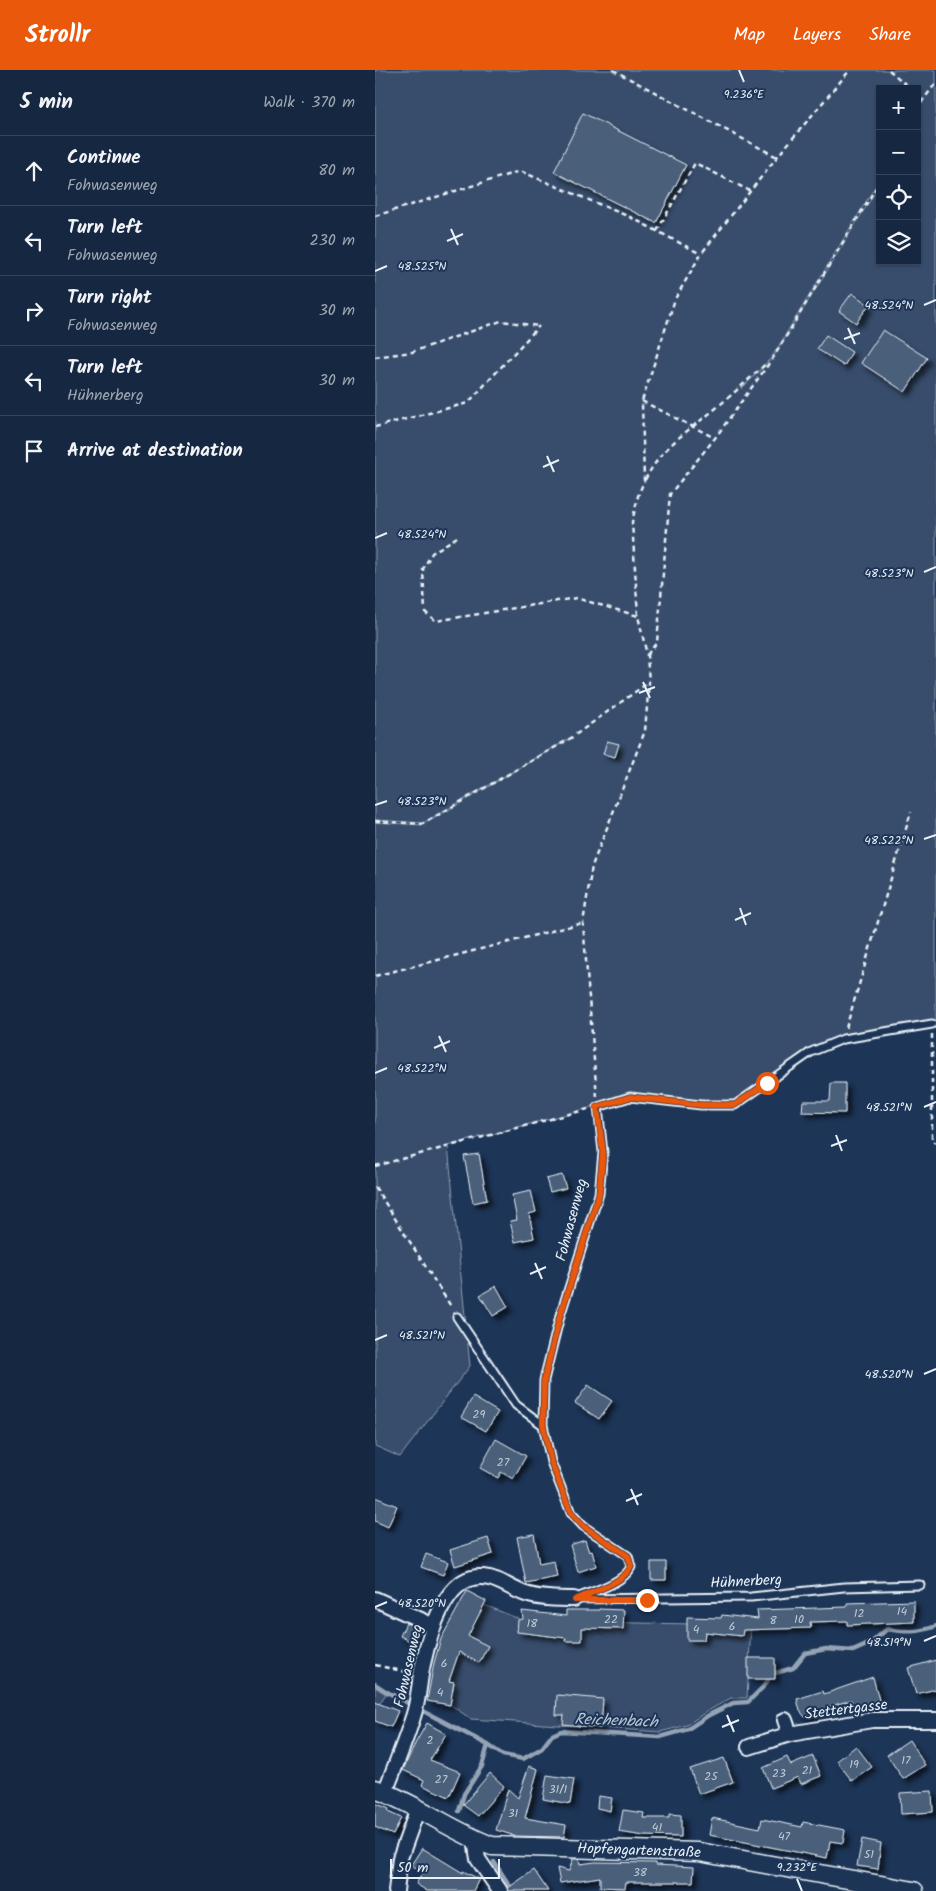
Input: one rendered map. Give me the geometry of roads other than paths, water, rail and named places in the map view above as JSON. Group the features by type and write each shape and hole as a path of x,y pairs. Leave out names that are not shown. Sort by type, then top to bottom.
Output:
{"street":[{"name":"Fohwasenweg","path":"380,1790 415,1710 421,1675 434,1626 447,1595 467,1579 483,1576 528,1595 575,1600"},
{"path":"375,1599 434,1626"},
{"name":"Stettertgasse","path":"785,1720 789,1734"},
{"name":"Stettertgasse","path":"749,1747 789,1734 872,1720 936,1720"},
{"name":"Hopfengartenstraße","path":"380,1790 418,1808 475,1840 492,1846 699,1852 913,1891"},
{"path":"396,1891 400,1858 418,1808"},
{"path":"475,1840 478,1860 500,1891"}],"lane":[{"name":"Fohwasenweg","path":"575,1600 619,1580 628,1573 631,1566 628,1556 583,1526 571,1513 551,1462 543,1424 544,1380 560,1316 599,1194 603,1152 597,1107 630,1097 701,1105 735,1105 811,1052 843,1039 932,1024"},
{"path":"457,1317 516,1405 543,1424"},
{"name":"Hühnerberg","path":"575,1600 751,1597 844,1587 920,1586"}],"waterway":[{"name":"Reichenbach","path":"375,1684 503,1755 523,1759 542,1748 552,1735 561,1731 660,1737 688,1729 709,1715 733,1703 748,1702 764,1686 772,1674 793,1668 805,1653 826,1649 853,1651 871,1643 887,1629 912,1631 936,1626"},
{"path":"459,1811 464,1794 482,1766 488,1745"},
{"path":"494,1862 513,1891"}]}
